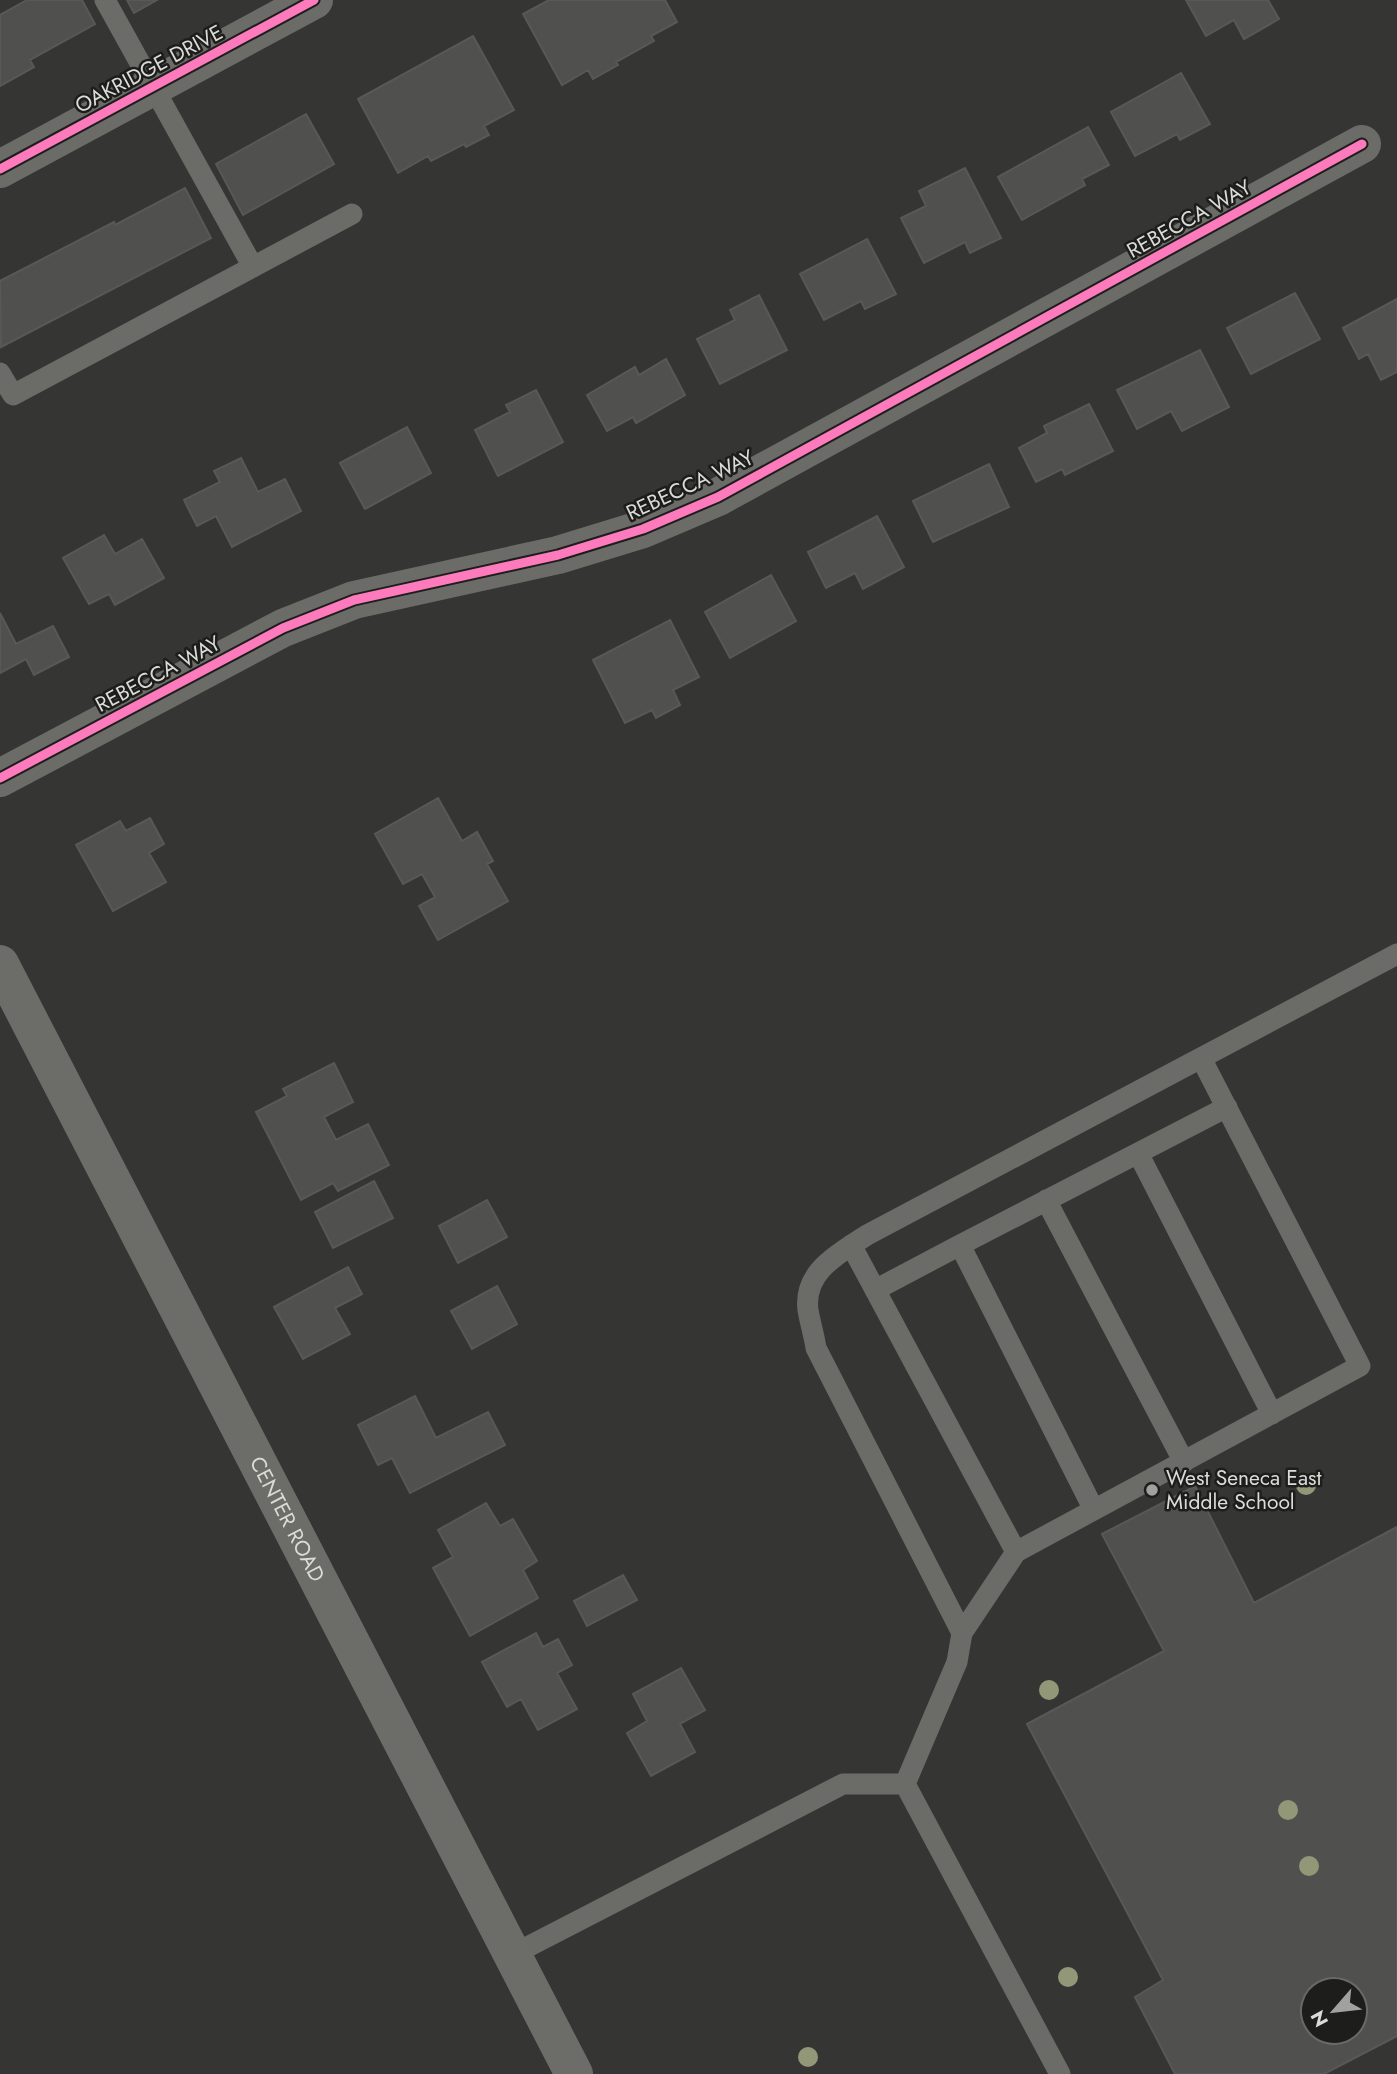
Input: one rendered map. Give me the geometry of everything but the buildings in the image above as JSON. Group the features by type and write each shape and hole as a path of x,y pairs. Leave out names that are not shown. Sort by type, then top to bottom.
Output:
{"main road":[{"name":"CENTER ROAD","path":"0,964 574,2074"}],"street":[{"name":"OAKRIDGE DRIVE","path":"0,169 314,0"},
{"name":"REBECCA WAY","path":"0,778 283,628 354,600 558,555 643,529 718,497 1362,144"}],"lane":[{"path":"105,0 253,267"},
{"path":"0,373 13,395 352,214"},
{"path":"962,1633 816,1348 807,1307 811,1283 825,1264 867,1235 1397,954"},
{"path":"905,1784 957,1661 962,1633 1016,1552 1360,1366 1201,1058"},
{"path":"875,1290 1227,1107"},
{"path":"1138,1153 1272,1414"},
{"path":"1046,1200 1184,1462"},
{"path":"851,1245 1016,1552"},
{"path":"960,1245 1094,1510"},
{"path":"512,1955 843,1784 905,1784"},
{"path":"905,1784 1060,2074"}],"cycle path":[{"path":"0,169 314,0"},
{"path":"0,778 283,628 354,600 558,555 643,529 718,497 1362,144"}],"place":[{"name":"West Seneca East Middle School","path":"1152,1490"}]}
